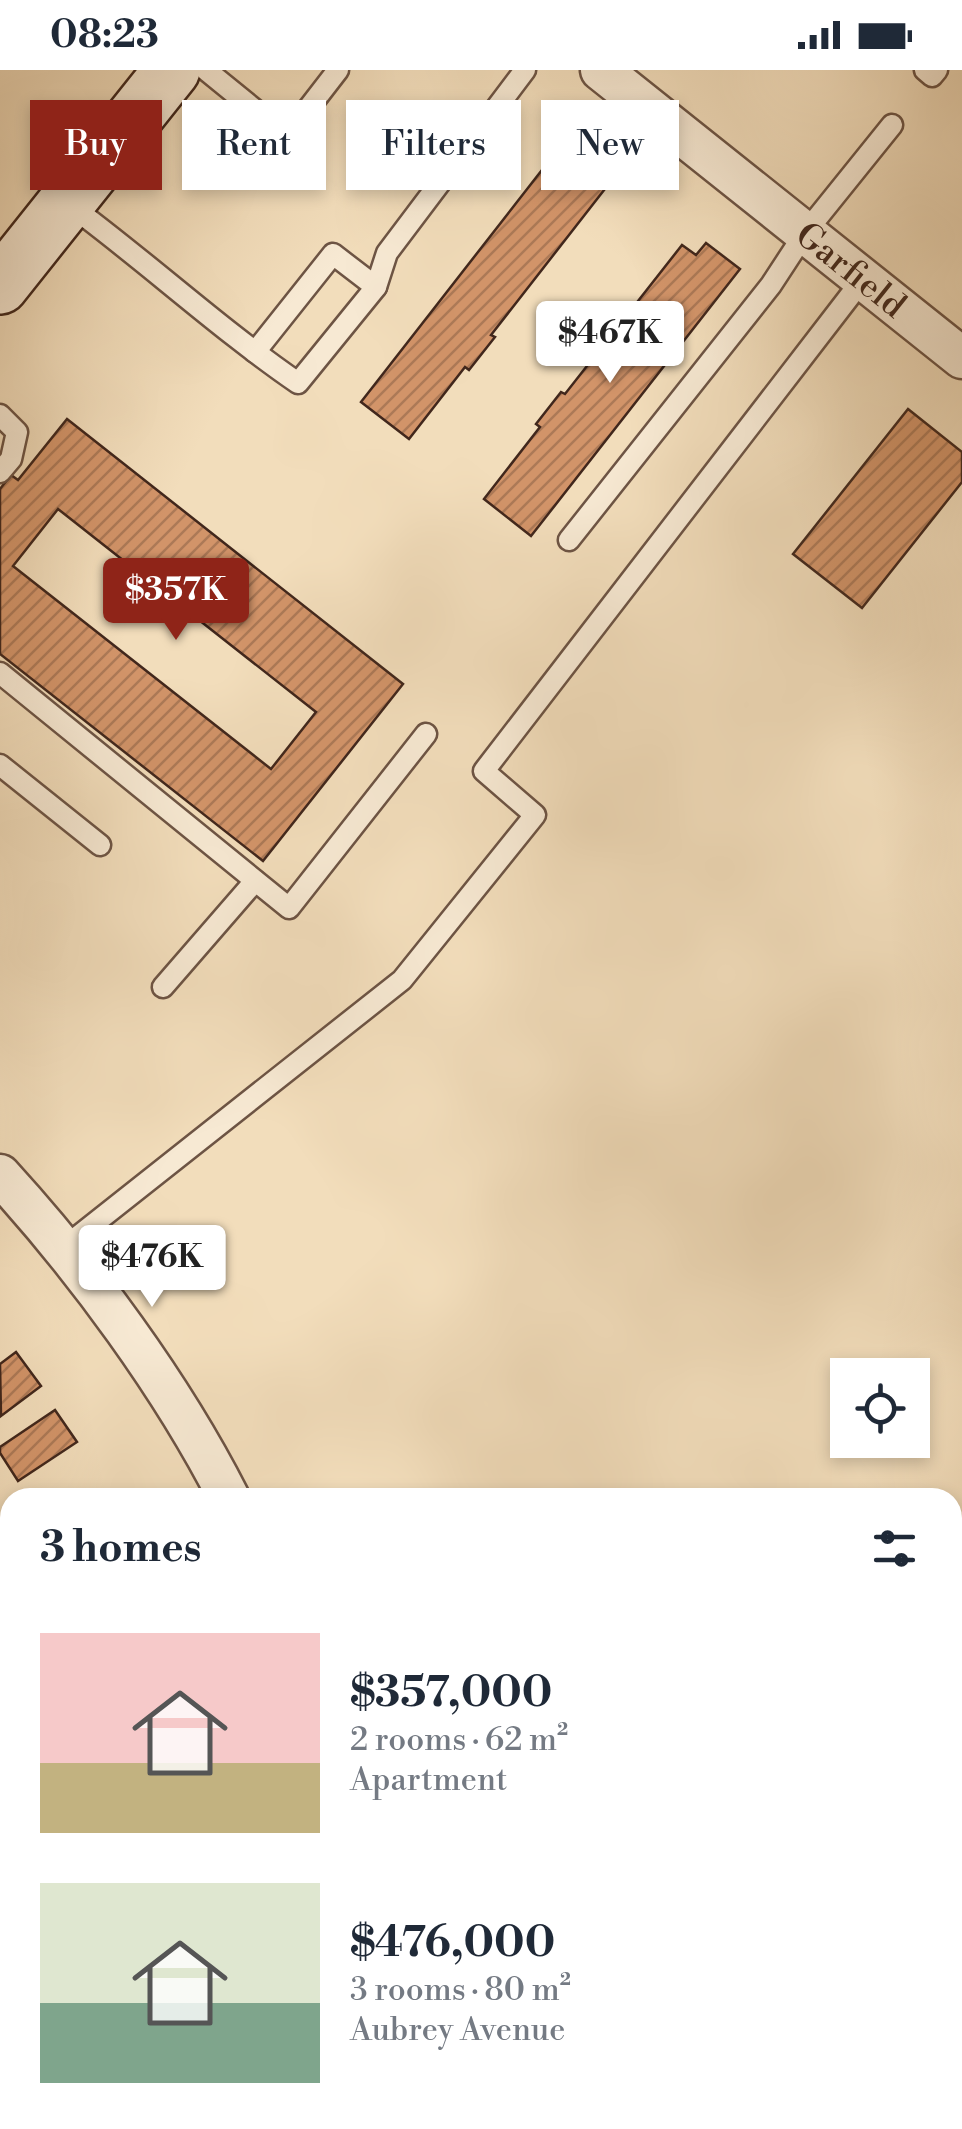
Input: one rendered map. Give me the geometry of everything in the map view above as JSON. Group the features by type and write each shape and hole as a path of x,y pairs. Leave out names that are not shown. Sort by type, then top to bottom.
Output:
{"main road":[{"path":"0,286 172,70"}],"street":[{"name":"Garfield","path":"601,70 962,358"},
{"path":"0,1175 138,1349 223,1488"}],"lane":[{"path":"206,70 287,136 338,70"},
{"path":"66,202 133,250 298,383 376,288 388,253 525,70"},
{"path":"925,70 932,76 937,70"},
{"path":"570,540 892,125"},
{"path":"255,352 333,254 376,288"},
{"path":"62,1249 402,980 536,816 484,771 863,279"},
{"path":"0,414 17,432 11,458 0,472"},
{"path":"0,673 289,908 426,734"},
{"path":"0,765 100,845"},
{"path":"163,988 255,881"}],"building":[{"path":"541,171 541,190 604,190 491,335 495,337 469,370 465,367 409,439 361,402"},
{"path":"706,243 740,269 531,536 484,499 540,427 536,424 561,392 565,394 682,245 696,255"},
{"path":"908,409 962,452 962,482 862,608 793,554"},
{"path":"67,419 403,684 263,861 0,654 0,489 11,475 18,480","holes":["58,509 316,712 271,769 13,566"]},
{"path":"16,1352 41,1386 1,1416 0,1364"},
{"path":"55,1410 77,1442 18,1481 0,1447"}]}
